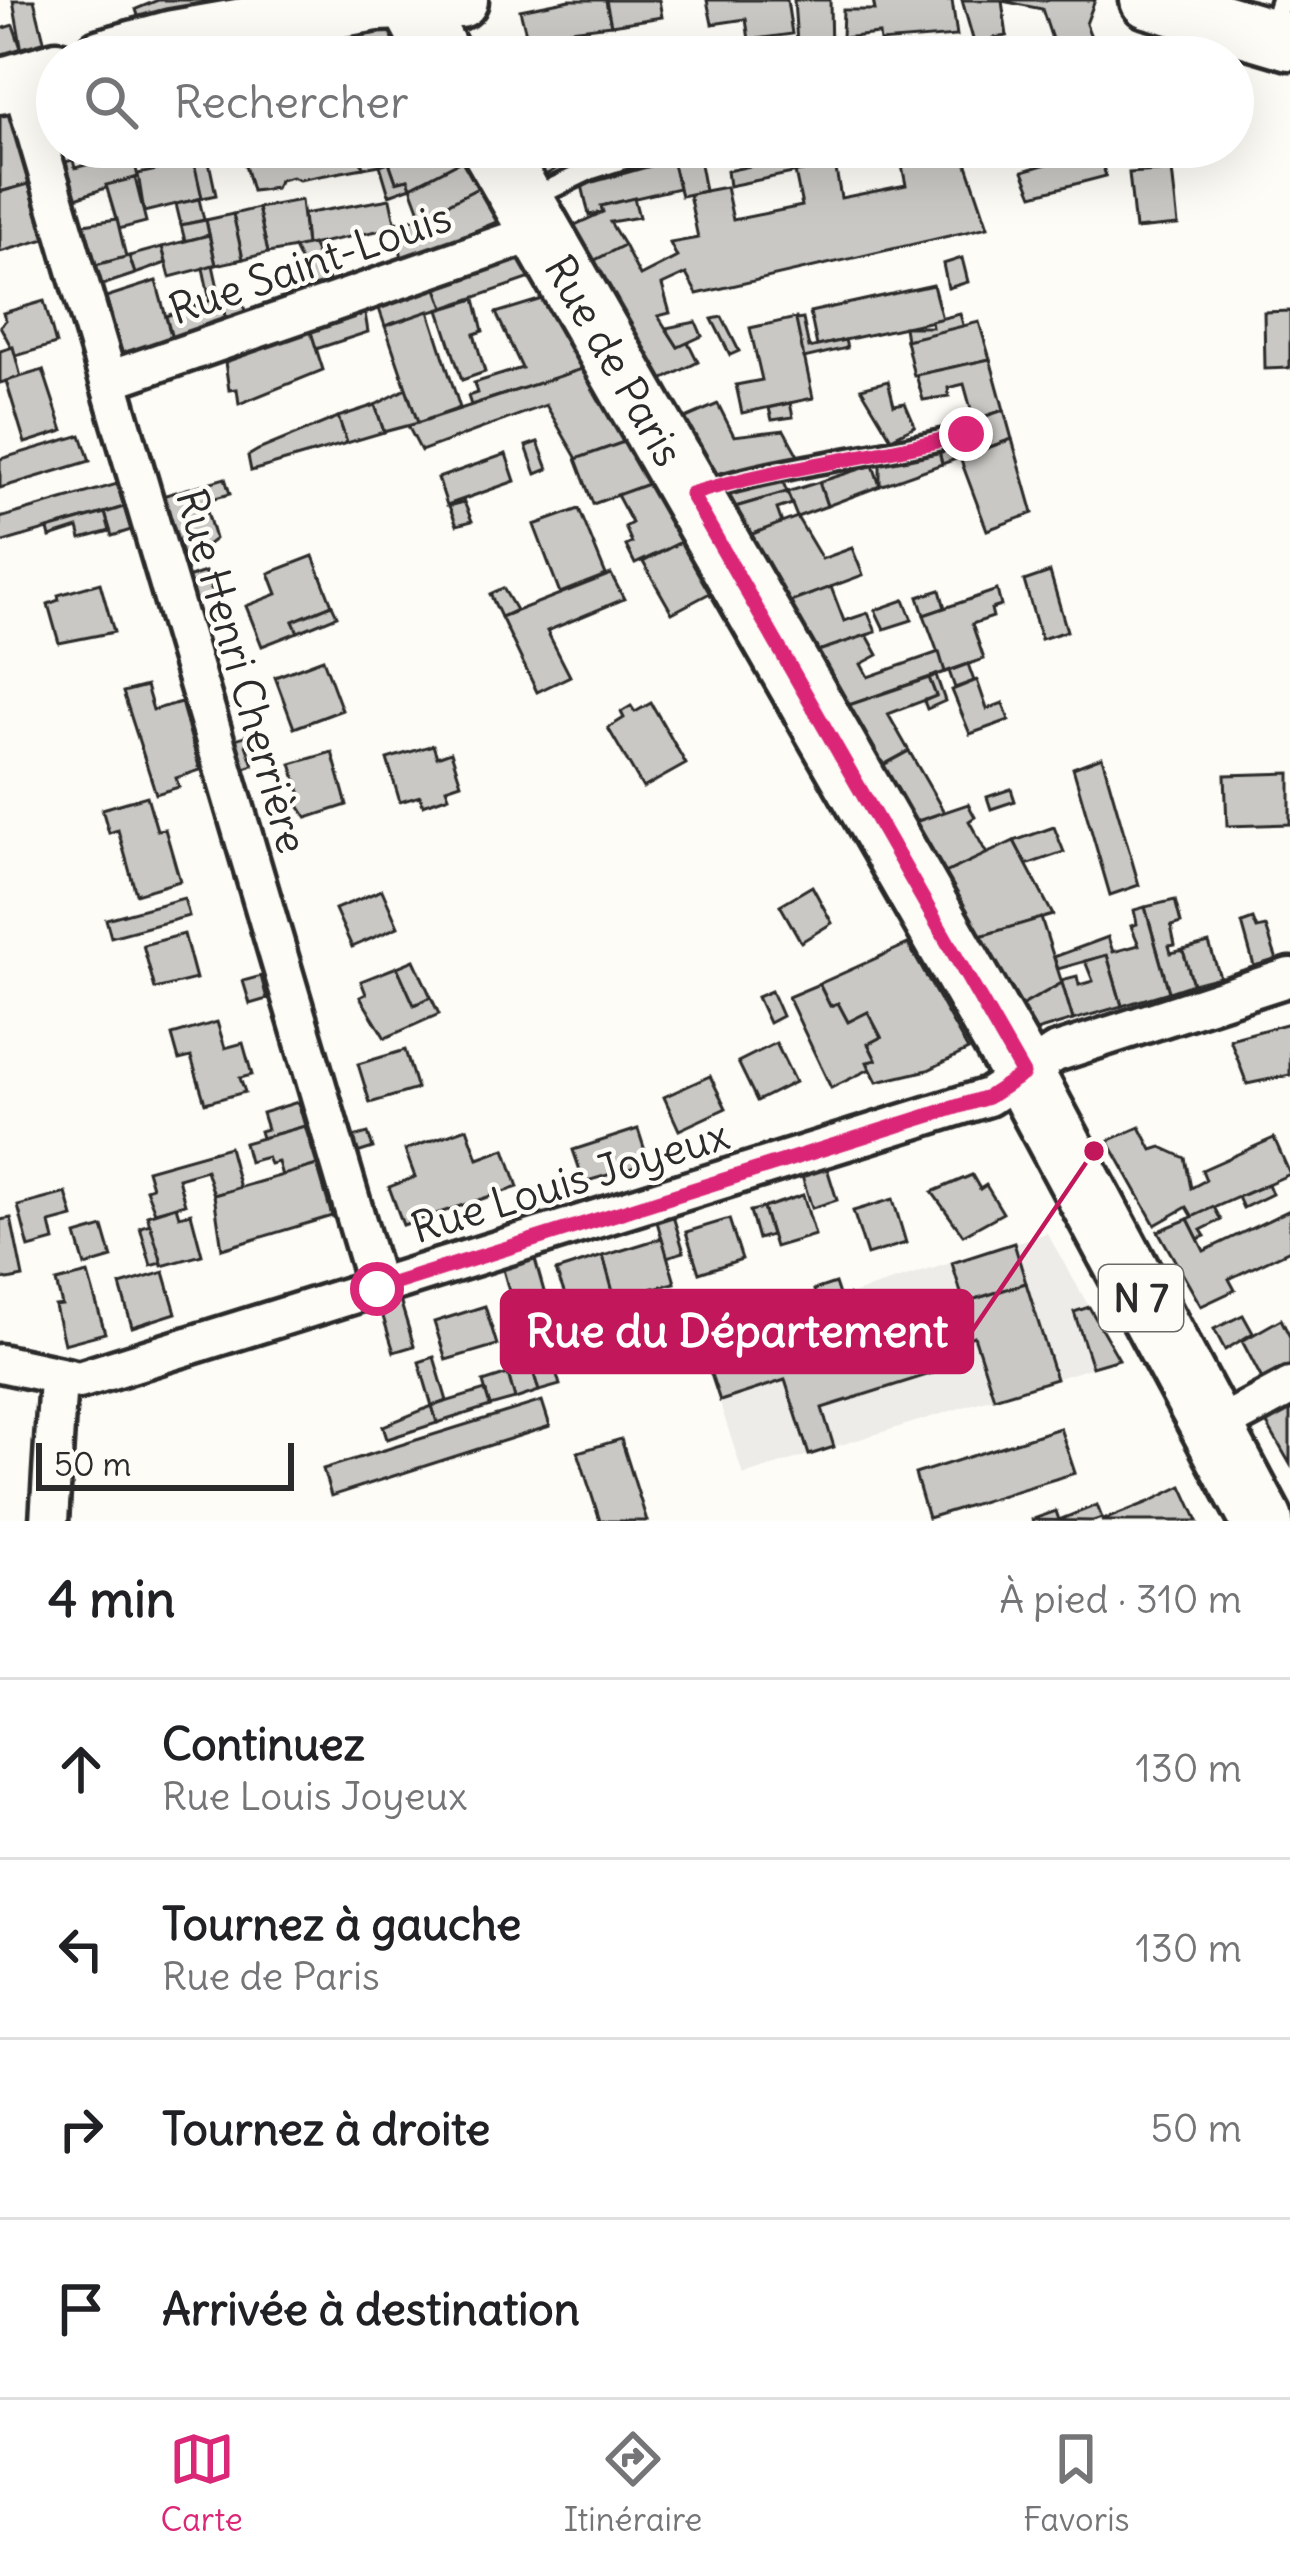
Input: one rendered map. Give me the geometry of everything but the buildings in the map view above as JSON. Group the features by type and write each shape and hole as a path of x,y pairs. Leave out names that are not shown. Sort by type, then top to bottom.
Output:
{"main road":[{"path":"428,2 435,36"},
{"name":"Rue de Paris","path":"504,168 1023,1074"},
{"name":"N 7","path":"1023,1074 1262,1521"}],"street":[{"path":"1148,0 1280,26"},
{"path":"204,36 377,3 428,2"},
{"name":"Rue Henri Cherrière","path":"27,78 24,94 36,134"},
{"name":"Rue Henri Cherrière","path":"46,168 377,1289"},
{"name":"Rue Saint-Louis","path":"109,380 532,216"},
{"name":"Rue Louis Joyeux","path":"0,1363 79,1380 988,1097 1055,1053 1290,977"},
{"path":"49,1521 58,1379"},
{"path":"1212,1429 1290,1387"}],"lane":[{"path":"532,216 595,168"},
{"path":"691,494 760,472 906,450 966,434"}],"shaded area":[{"path":"1047,1233 1119,1359 743,1475 700,1341"}],"place":[{"name":"Rue du Département","path":"1094,1151"}],"route":[{"path":"377,1289 988,1097 1023,1074 691,494 760,472 906,450 966,434"}]}
